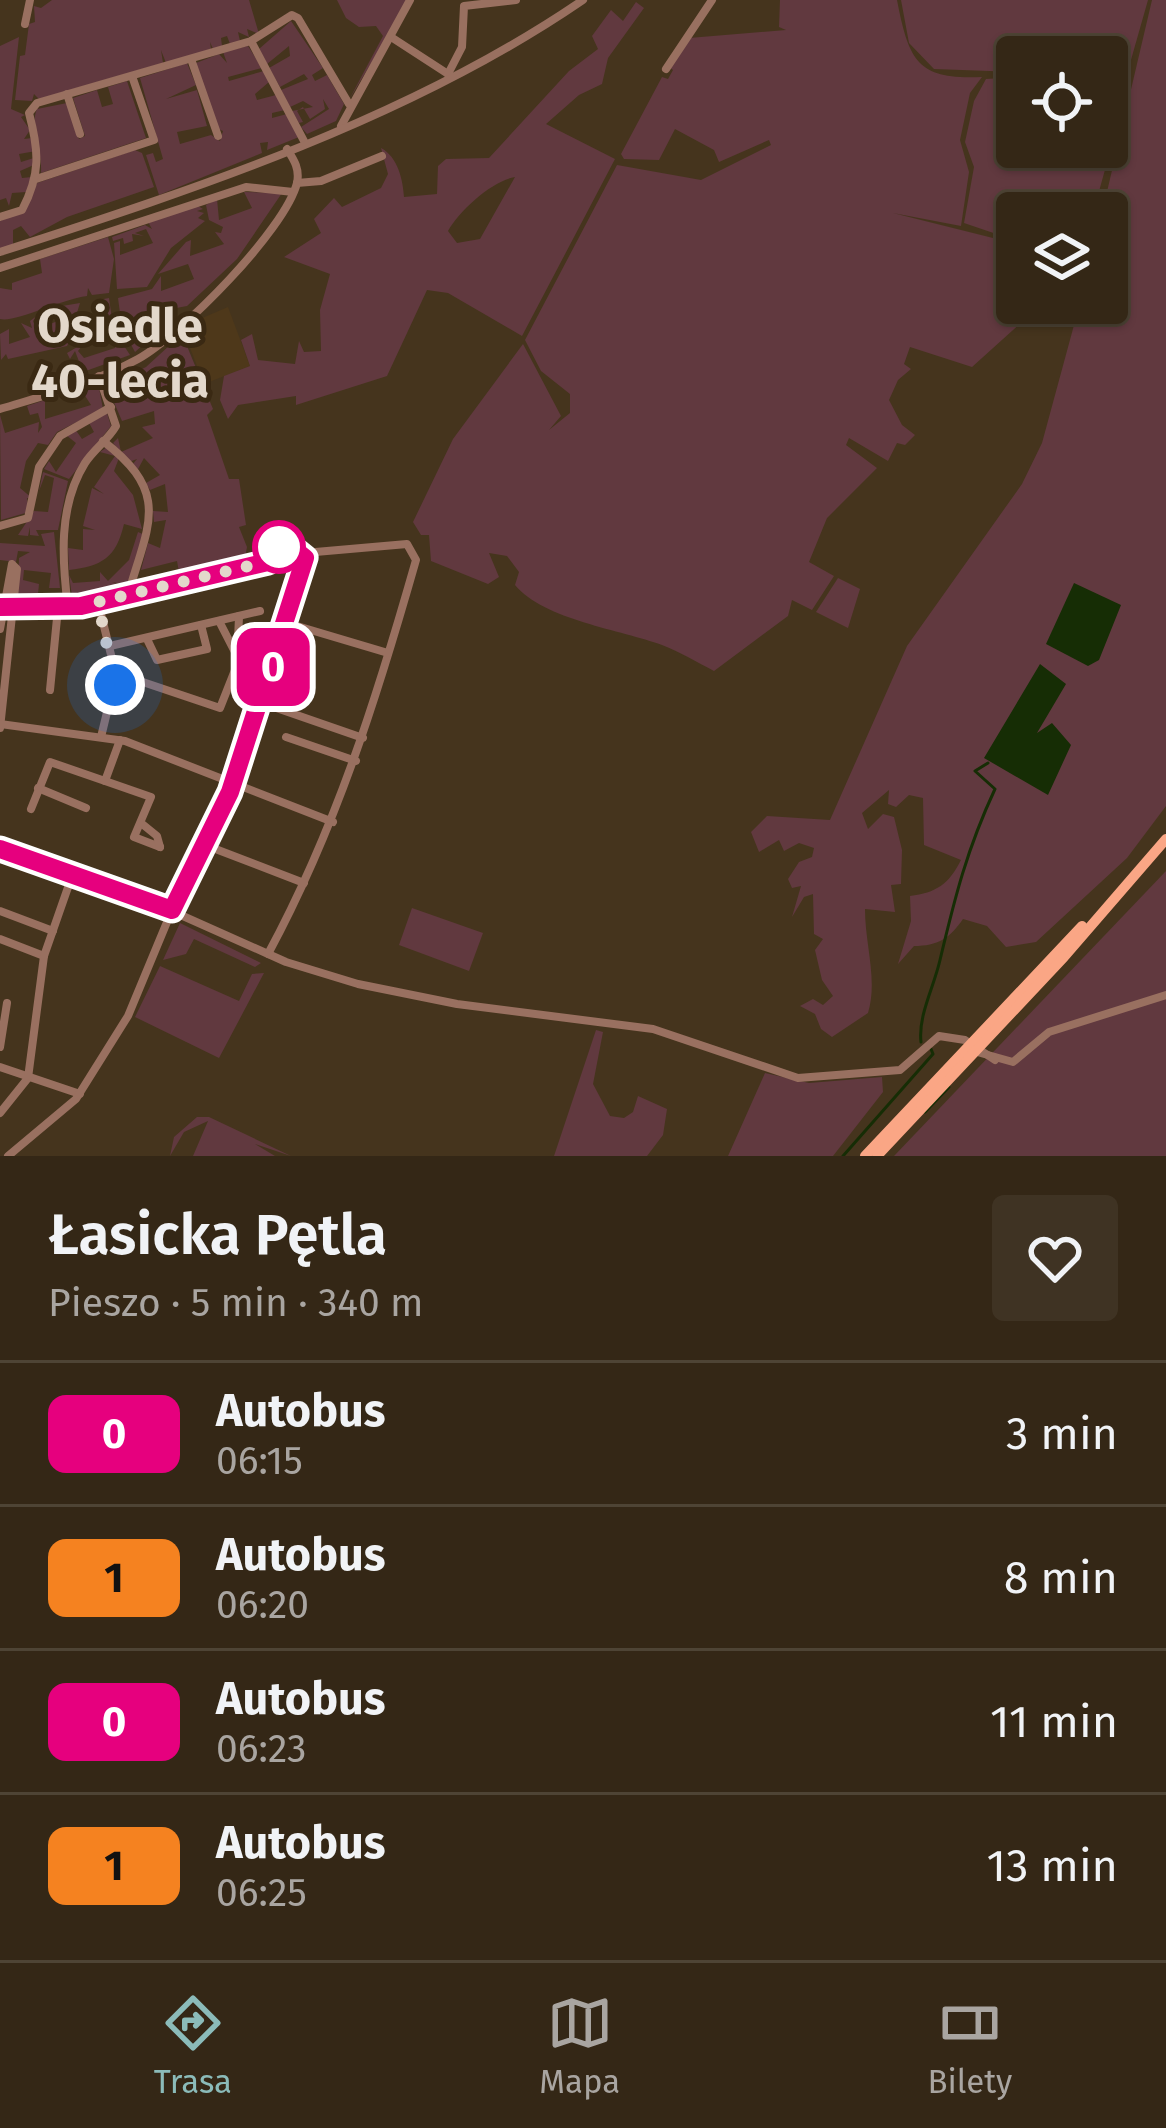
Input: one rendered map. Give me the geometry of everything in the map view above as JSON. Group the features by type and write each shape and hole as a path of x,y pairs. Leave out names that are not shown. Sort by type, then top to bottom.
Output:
{"main road":[{"path":"865,1156 1166,839"},
{"path":"877,1156 972,1047"}],"street":[{"path":"25,24 30,0"},
{"path":"341,126 410,0"},
{"path":"450,76 462,47 464,6 516,0"},
{"path":"0,251 158,201 341,126 450,76 583,0"},
{"path":"666,69 712,0"},
{"path":"0,218 22,210 36,179 40,156 30,110 67,94 251,41 297,16 350,104"},
{"path":"391,37 450,76"},
{"path":"251,41 304,141"},
{"path":"191,59 218,136"},
{"path":"36,179 154,140 132,76"},
{"path":"67,94 80,134"},
{"path":"1,405 99,376 148,353 242,266 295,188 297,166 287,149"},
{"path":"0,268 246,187 295,188 382,156"},
{"path":"50,690 63,608 67,510 84,464 116,426 99,376"},
{"path":"0,526 15,526 28,518 39,467 64,432 112,407"},
{"path":"104,441 141,479 151,504 151,525 128,595"},
{"path":"5,608 63,608 98,602 300,554 411,546 416,560 356,761 334,822 268,954"},
{"path":"8,1156 80,1094 128,1016 172,910 234,782 286,623 300,554"},
{"path":"98,602 116,673 101,736"},
{"path":"0,628 5,608"},
{"path":"5,608 0,726 120,740 334,822"},
{"path":"110,646 260,611"},
{"path":"116,673 220,708 237,656 238,616"},
{"path":"220,621 237,656"},
{"path":"286,623 388,653"},
{"path":"147,639 158,660 207,650 201,625"},
{"path":"262,704 363,738"},
{"path":"286,737 356,761"},
{"path":"105,781 120,740"},
{"path":"31,809 47,764 54,761 151,797 141,823"},
{"path":"38,788 86,808"},
{"path":"205,845 304,884"},
{"path":"0,849 172,910 268,954 392,993 653,1029 809,1080 900,1070 926,1042 949,1036 995,1060 1012,1062 1049,1032 1166,994"},
{"path":"0,1112 19,1095 29,1075 44,956 73,873"},
{"path":"0,911 53,931"},
{"path":"0,939 44,956"},
{"path":"0,1047 7,1003"},
{"path":"0,1066 80,1094"}],"shaded area":[{"path":"52,0 249,0 259,34 247,29 249,37 238,32 240,41 230,44 227,36 221,38 222,46 213,49 210,42 211,49 166,63 161,50 163,63 39,99 34,94 32,101 15,100 20,56 25,55 29,24 35,22 34,6 41,8"},
{"path":"337,0 409,0 349,100 383,36 376,26 359,27 346,18"},
{"path":"780,0 897,0 906,39 920,63 943,75 982,77 970,93 960,140 969,172 961,226 893,213 996,239 996,324 1020,324 972,367 910,347 904,364 911,369 898,380 889,400 902,425 915,435 905,445 897,443 888,461 849,438 846,445 877,468 827,518 809,562 834,576 812,610 792,600 788,616 714,671 662,645 545,607 515,585 519,572 507,556 489,553 499,577 488,584 431,561 429,535 421,535 413,522 453,439 523,344 561,416 549,430 570,413 570,394 541,371 525,340 617,165 701,180 771,145 769,140 719,162 714,150 675,129 659,160 624,159 621,154 662,77 668,79 673,70 669,67 689,38 786,30 779,27"},
{"path":"901,0 1148,0 1128,70 1128,36 996,36 996,71 934,69 909,43"},
{"path":"1152,0 1166,0 1166,806 1127,858 1036,942 1006,947 987,926 963,919 943,940 914,946 898,964 911,921 910,896 941,886 961,860 924,845 923,798 909,795 896,807 888,804 889,790 862,813 868,829 883,814 894,817 902,850 901,884 891,885 895,912 865,909 871,975 868,1013 832,1037 821,1029 815,1014 800,1006 813,999 823,1005 833,996 822,980 815,950 823,939 814,934 813,894 804,897 792,917 801,886 792,888 788,879 799,862 812,857 814,848 799,843 784,851 779,840 759,852 751,832 767,816 830,820 907,646 1022,484 1042,443 1074,324 1128,324 1128,192 1107,192 1113,168 1128,168 1128,102"},
{"path":"636,2 644,8 608,58 602,84 579,95 546,124 615,159 522,336 448,293 427,290 387,376 296,405 296,396 238,405 228,419 220,400 224,376 250,366 241,340 252,334 258,360 295,364 299,341 304,352 321,351 320,310 330,274 284,257 321,233 314,219 334,198 342,207 381,188 388,174 381,148 395,163 404,197 437,194 438,166 446,159 489,158 569,71 598,49 592,36 611,10 623,21","holes":["515,177 480,239 457,243 448,231 477,198"]},
{"path":"291,21 323,68 312,75 315,81 327,75 344,104 336,121 307,134 301,127 329,109 323,99 325,109 310,119 304,109 313,107 303,101 290,107 281,90 308,79 304,74 280,87 269,68 290,56 289,46 267,64 259,49"},
{"path":"19,37 11,109 25,115 21,117 30,130 24,139 32,138 36,151 19,154 21,162 37,157 36,164 20,171 22,178 32,177 26,192 12,193 9,206 6,198 0,200 0,46"},
{"path":"248,46 262,68 228,77 229,81 264,71 269,82 255,94 257,100 276,95 285,110 272,113 272,118 287,114 299,137 267,150 268,142 260,143 262,153 159,195 146,155 153,153 156,162 163,159 140,78 187,63 196,85 166,99 197,90 207,126 177,132 180,144 211,135 220,141 223,131 212,126 196,63 219,54 227,63 223,52"},
{"path":"996,78 996,168 1105,168 1099,192 996,192 996,234 964,223 974,167 965,142 974,101 986,79"},
{"path":"127,81 146,138 41,173 37,109 67,103 79,139 85,136 73,98 97,90 102,107 113,104 108,87"},
{"path":"135,150 142,153 154,187 67,217 30,237 21,226 13,230 13,245 0,249 0,221 24,211 37,183"},
{"path":"244,192 282,193 237,259 187,306 171,309 175,316 135,352 122,328 118,298 152,289 161,276 161,291 194,279 188,264 158,274 186,242 191,240 190,256 224,244 215,232 221,233 223,227 209,220 206,205 217,199 219,220 252,208"},
{"path":"198,206 203,209 197,211 204,213 198,218 205,221 171,248 147,287 117,289 114,243 120,241 120,255 153,243 146,229 135,233 144,236 132,234 133,241 124,244 123,238 113,241 112,237 145,225 152,229 148,222"},
{"path":"108,237 114,259 109,293 92,295 88,288 87,296 0,319 0,288 12,290 12,283 42,273 40,259"},
{"path":"109,298 113,326 89,331 78,340 79,334 72,336 67,346 8,359 6,354 1,360 0,334 9,329 9,344 30,337 21,323 32,328 30,321 38,315 33,321 36,329 69,317 62,306 80,303 76,316 81,320 103,313 93,301"},
{"path":"228,307 250,366 204,384 185,335 200,319"},
{"path":"115,332 130,355 83,372 75,351 70,359 67,353 84,343 78,351 84,358 115,348 114,337 106,335 107,341 98,343 96,338"},
{"path":"182,334 213,409 207,415 229,479 239,479 246,525 239,527 247,547 244,563 220,568 218,562 215,570 180,578 177,561 141,570 148,543 160,548 166,520 154,522 153,511 168,512 165,484 150,490 146,483 160,475 144,458 137,471 132,465 137,459 129,462 113,443 118,438 121,452 153,438 142,427 155,424 154,411 122,421 107,386 146,367"},
{"path":"80,388 99,388 103,409 57,432 48,445 38,443 26,461 20,488 32,498 27,498 29,512 1,520 0,415 5,433 39,422 38,433 42,427 38,413 30,415 27,406 45,400 45,419 91,405"},
{"path":"107,413 111,426 69,479 44,469 49,461 56,472 76,443 66,435 75,429 82,439 94,432 88,421"},
{"path":"107,447 119,458 114,471 133,495 142,529 124,524 117,545 106,558 69,570 68,548 83,550 83,529 95,530 83,526 92,488 104,494 94,487 115,456 100,452"},
{"path":"43,472 68,481 58,530 36,530 39,536 30,535 30,527 28,536 18,535 34,511 48,512 54,478 45,475 39,491"},
{"path":"54,532 60,588 49,588 51,573 24,570 23,580 39,584 37,604 17,605 19,558 30,552 18,551 16,562 0,560 0,543 45,546 41,534"},
{"path":"138,532 145,535 127,585 112,582 125,587 122,595 116,597 114,590 72,596 69,575 73,583 100,581 100,572 108,581 129,560"},
{"path":"838,578 860,589 848,628 816,612"},
{"path":"1074,583 1121,605 1099,660 1088,666 1046,644"},
{"path":"1040,664 1066,684 1037,733 1052,723 1071,745 1048,795 984,758"},
{"path":"1166,871 1166,1156 894,1156"},
{"path":"412,908 483,933 469,971 399,945"},
{"path":"180,923 261,963 255,967 194,939 186,954 163,960"},
{"path":"160,966 239,1001 252,974 264,973 219,1058 135,1017"},
{"path":"596,1030 603,1032 593,1084 610,1116 624,1118 633,1112 638,1096 667,1109 663,1135 647,1156 554,1156"},
{"path":"765,1073 809,1083 882,1077 883,1092 833,1156 728,1156"},
{"path":"197,1117 209,1117 291,1156 255,1144 275,1156 193,1156 208,1121 184,1132 170,1156 174,1137"}],"waterway":[{"path":"921,1042 924,1011 963,873 995,789 975,771 988,763"},
{"path":"843,1156 933,1054 931,1049"},
{"path":"925,1112 949,1087"}],"bus line":[{"name":"0","path":"0,607 81,606 268,562 266,554 289,545 305,558 262,704 230,792 172,910 0,849"}],"district":[{"name":"Osiedle 40-lecia","path":"120,352"}],"route":[{"path":"115,685 98,602 286,557 279,547"}]}
